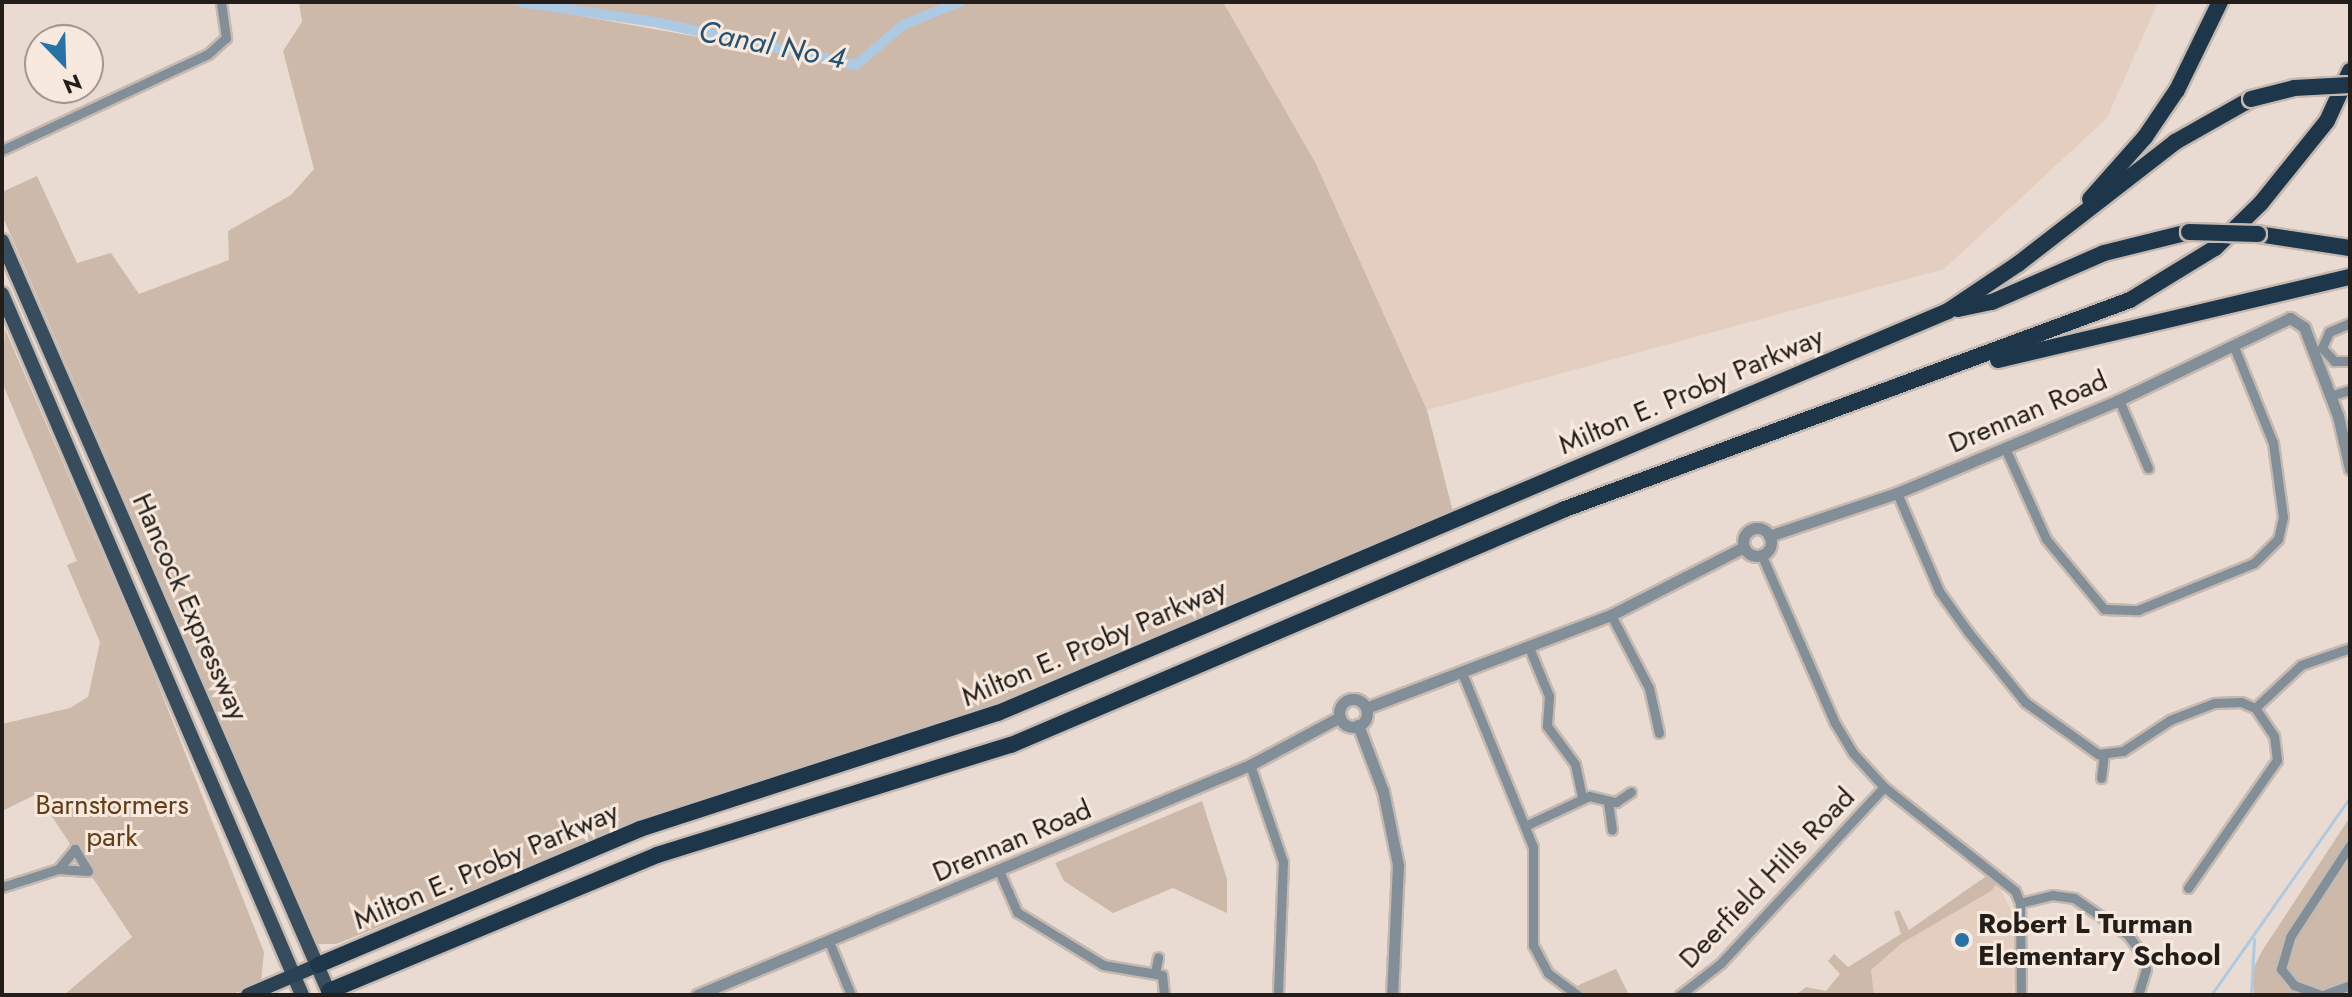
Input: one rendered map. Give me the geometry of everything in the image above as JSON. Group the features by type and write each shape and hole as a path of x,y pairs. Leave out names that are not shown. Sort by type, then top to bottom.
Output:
{"highway":[{"path":"2057,235 2145,137 2177,90 2220,2"},
{"path":"1919,379 2130,300 2215,248 2298,160 2327,121 2350,71"},
{"path":"1948,311 2057,235 2183,136 2251,99 2294,88 2350,85"},
{"path":"1948,311 1992,302 2104,253 2189,232 2258,234 2350,248"},
{"path":"1919,379 2350,277"},
{"name":"Milton E. Proby Parkway","path":"248,995 640,829 998,713 1948,311"},
{"name":"Milton E. Proby Parkway","path":"326,994 657,855 1011,745 1565,509 1919,379"}],"main road":[{"name":"Hancock Expressway","path":"2,241 318,965 326,994"},
{"name":"Hancock Expressway","path":"2,294 302,995"}],"street":[{"path":"2,150 208,54 226,38 221,2"},
{"name":"Drennan Road","path":"1769,536 1897,493 2119,400 2234,347 2283,319 2298,319 2330,396"},
{"path":"2350,323 2329,332 2322,348 2334,361 2350,361"},
{"path":"2005,448 2046,539 2104,609 2138,610 2254,563 2278,539 2283,517 2273,443 2234,347"},
{"path":"2350,390 2330,396 2350,469"},
{"path":"2119,400 2148,468"},
{"path":"1897,493 1939,591 1969,633 2025,702 2086,748 2104,754 2123,751 2170,720 2214,703 2227,700 2255,708 2274,736 2277,760 2188,888"},
{"path":"1392,995 1398,865 1383,791 1358,725 1366,708 1530,650 1611,615 1744,547 1749,530 1758,528 1769,536 1768,549 1761,554"},
{"path":"1744,547 1761,554 1835,723 1884,787 2000,875 2020,903 2021,995"},
{"path":"1611,615 1649,688 1659,733"},
{"path":"2255,708 2301,665 2350,648"},
{"path":"1530,650 1549,696 1547,726 1579,774 1582,798"},
{"path":"1462,673 1525,826 1535,862 1533,945 1548,973 1577,995"},
{"path":"1358,725 1345,724 1340,717 1346,700 1355,699 1366,708"},
{"name":"Drennan Road","path":"697,995 729,990 1250,765 1340,717"},
{"path":"2101,778 2104,754"},
{"path":"1250,765 1283,862 1278,995"},
{"name":"Deerfield Hills Road","path":"1680,995 1725,959 1884,787"},
{"path":"1525,826 1582,798 1608,802 1631,792"},
{"path":"1608,802 1612,830"},
{"path":"2350,845 2290,937 2281,969 2294,985 2322,995 2350,985"},
{"path":"2,887 58,869"},
{"path":"1000,873 1013,905 1025,918 1103,965 1155,973 1165,980 1164,995"},
{"path":"2020,903 2052,895 2074,898 2128,935 2143,956 2146,969 2138,995"},
{"path":"830,944 851,995"},
{"path":"1155,973 1158,957"}],"shaded area":[{"path":"1223,2 2158,2 2107,118 1944,269 1427,410 1316,164"},
{"name":"Robert L Turman Elementary School","path":"1997,883 2014,916 2013,995 1874,995 1871,970 1902,943"}],"green space":[{"path":"299,2 502,2 850,64 655,22 521,2 1223,2 1316,164 1427,410 1453,512 977,713 695,802 336,944 317,944 2,215 2,192 37,176 77,263 111,253 139,294 229,260 228,231 291,195 314,169 283,51 302,22"},
{"name":"Barnstormers park","path":"5,329 146,654 264,952 261,982 231,995 64,995 132,937 37,794 2,811 2,724 70,708 88,697 100,642 67,565 77,561 2,382"},
{"path":"1202,801 1227,879 1227,913 1173,888 1113,913 1064,881 1055,863"},
{"path":"2350,817 2350,995 2254,995 2252,971 2262,951"},
{"path":"1988,875 1997,883 1991,891 1902,943 1871,970 1874,995 1796,995 1806,987 1826,991 1840,974 1828,961 1834,954 1848,967 1901,934 1894,912 1899,910 1909,930"},
{"path":"1616,969 1629,995 1563,995 1581,984"}],"waterway":[{"name":"Canal No 4","path":"521,2 655,22 856,65 903,25 959,2"},
{"path":"2211,995 2350,797"},
{"path":"2251,995 2254,939"}],"place":[{"name":"Robert L Turman Elementary School","path":"1962,940"}]}
